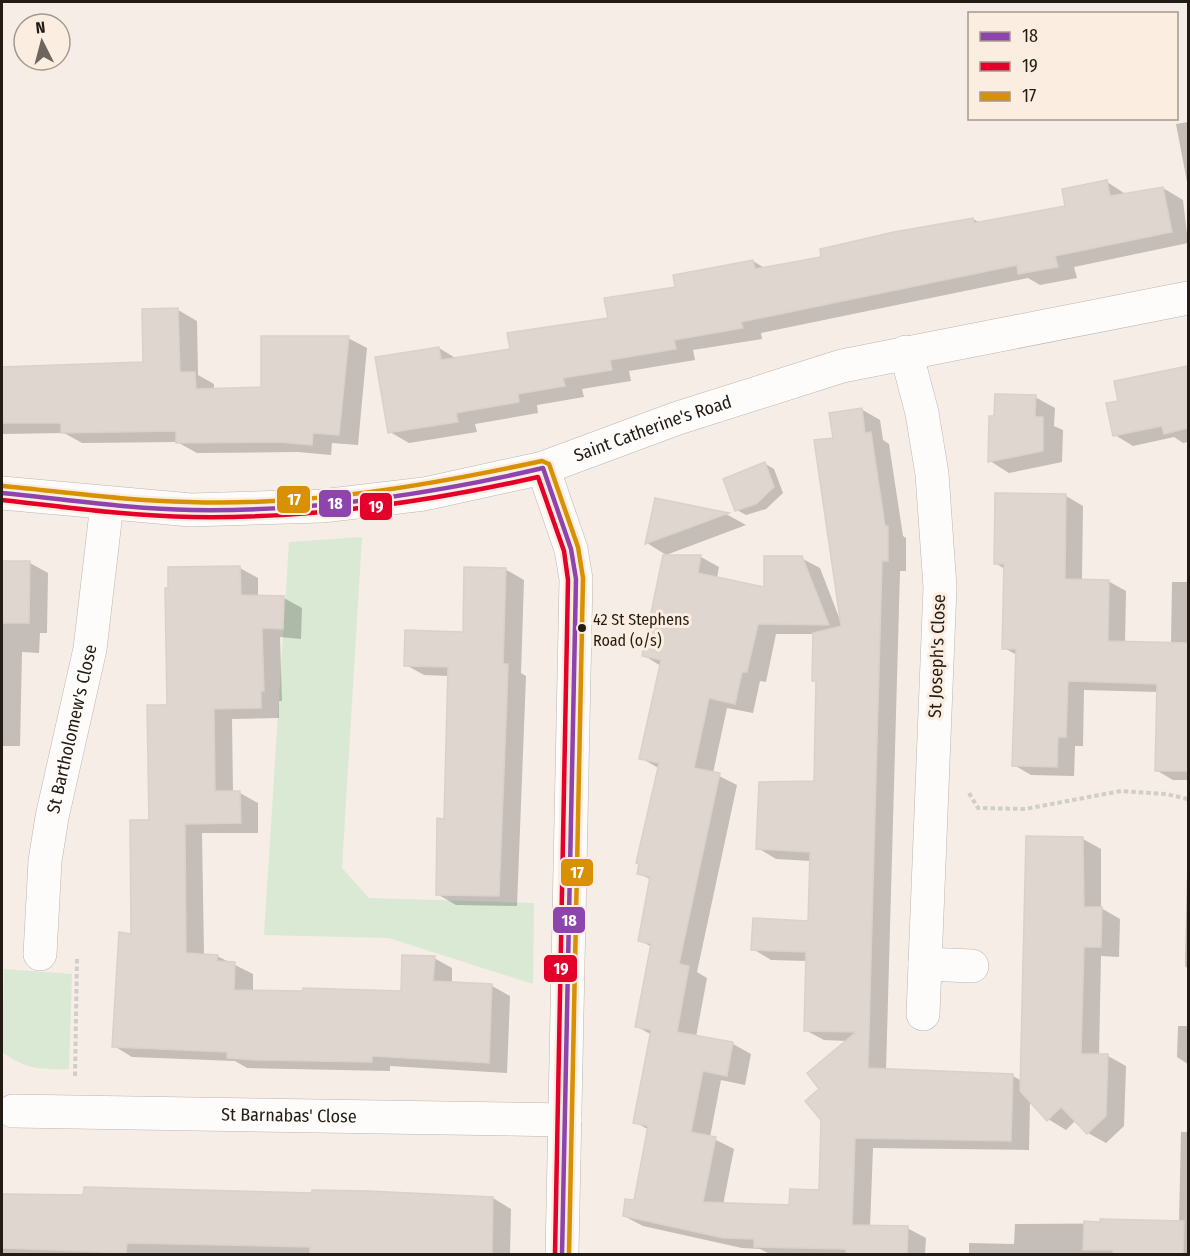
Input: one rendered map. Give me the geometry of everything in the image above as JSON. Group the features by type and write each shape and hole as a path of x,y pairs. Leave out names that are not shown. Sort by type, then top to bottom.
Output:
{"street":[{"name":"Saint Catherine's Road","path":"2,493 190,510 322,506 424,494 543,468 678,418 842,366 1188,298"},
{"name":"St Joseph's Close","path":"906,352 922,413 932,474 940,587 923,1014"},
{"path":"543,468 571,549 576,579 562,1254"},
{"name":"St Bartholomew's Close","path":"40,954 49,839 61,773 90,649 108,504"},
{"path":"925,964 972,966"},
{"name":"St Barnabas' Close","path":"13,1111 565,1120"}],"path":[{"path":"968,792 978,808 1025,808 1121,791 1167,794 1188,799"},
{"path":"40,954 78,958 74,1080"}],"green space":[{"path":"362,537 342,868 369,898 534,903 533,984 389,938 264,935 289,542"},
{"path":"4,969 72,974 69,1069 26,1065 2,1052"}],"building":[{"path":"1107,180 1110,196 1163,187 1172,232 1055,256 1058,267 1018,274 1017,265 741,322 743,328 674,340 676,349 610,360 612,370 563,378 565,386 518,394 519,402 456,413 458,422 388,433 375,357 439,347 441,360 510,349 507,333 608,318 604,298 675,287 673,275 753,260 755,269 821,257 820,249 894,232 973,218 974,223 1065,206 1062,189"},
{"path":"178,308 180,372 195,372 196,389 261,387 261,336 349,336 339,435 313,433 312,445 278,442 176,443 176,431 61,433 61,423 2,423 2,367 143,362 142,309"},
{"path":"1188,366 1188,428 1164,434 1162,426 1113,436 1106,403 1118,401 1114,381"},
{"path":"995,394 1036,395 1035,417 1043,417 1043,451 988,462 989,416 994,416"},
{"path":"862,408 865,433 871,432 885,526 888,526 888,561 882,561 868,1068 1013,1074 1011,1141 855,1138 852,1225 908,1226 907,1254 846,1254 846,1249 754,1247 754,1239 723,1238 623,1216 625,1199 634,1200 648,1126 633,1123 651,1030 635,1027 651,944 638,941 650,877 637,874 639,864 636,863 659,763 639,759 661,660 642,656 663,555 701,555 698,573 764,587 764,556 802,556 829,625 758,624 747,672 742,672 735,704 709,698 694,768 720,773 679,964 689,966 677,1032 733,1042 727,1076 703,1071 691,1132 716,1137 703,1202 789,1205 790,1189 819,1190 821,1120 805,1101 819,1089 807,1073 856,1032 804,1031 806,952 751,950 753,918 808,921 810,852 756,849 759,782 814,781 816,681 812,681 813,633 841,626 814,440 833,438 829,413"},
{"path":"765,462 774,487 756,504 735,511 723,479"},
{"path":"995,493 1066,494 1065,579 1109,580 1108,641 1188,643 1188,771 1155,771 1157,684 1068,681 1066,737 1058,737 1057,767 1012,766 1016,649 1002,649 1004,564 994,564"},
{"path":"655,498 729,513 645,544"},
{"path":"2,561 30,561 29,623 2,623"},
{"path":"240,566 241,595 284,596 283,629 262,628 264,691 261,691 261,708 214,709 215,791 240,791 241,823 185,824 186,953 218,955 217,961 235,962 234,990 303,991 303,988 401,991 402,955 435,956 433,981 492,984 489,1063 372,1056 372,1062 256,1060 227,1058 227,1052 112,1047 119,932 131,934 130,820 149,820 147,705 167,705 165,588 168,588 168,567"},
{"path":"464,567 506,568 503,664 508,664 499,896 436,895 437,818 444,819 448,667 404,666 405,630 463,632"},
{"path":"1026,836 1083,837 1084,907 1102,907 1101,947 1084,947 1081,1054 1108,1054 1106,1116 1087,1134 1061,1107 1047,1121 1020,1091"},
{"path":"84,1187 312,1193 312,1190 368,1191 493,1197 492,1254 310,1254 310,1247 127,1243 126,1253 2,1248 2,1194 83,1195"},
{"path":"1100,1219 1184,1221 1183,1254 1113,1254 1113,1250 1083,1250 1084,1221 1100,1222"}],"transit line":[{"name":"17","path":"3,486 166,501 278,501 411,486 542,461 549,464 578,547 583,578 569,1254"},
{"name":"18","path":"2,493 168,509 281,508 413,494 543,468 571,549 576,579 562,1254"},
{"name":"19","path":"2,500 144,515 236,517 366,508 538,477 564,551 568,580 555,1254"}],"place":[{"name":"42 St Stephens Road (o/s)","path":"582,628"}]}
